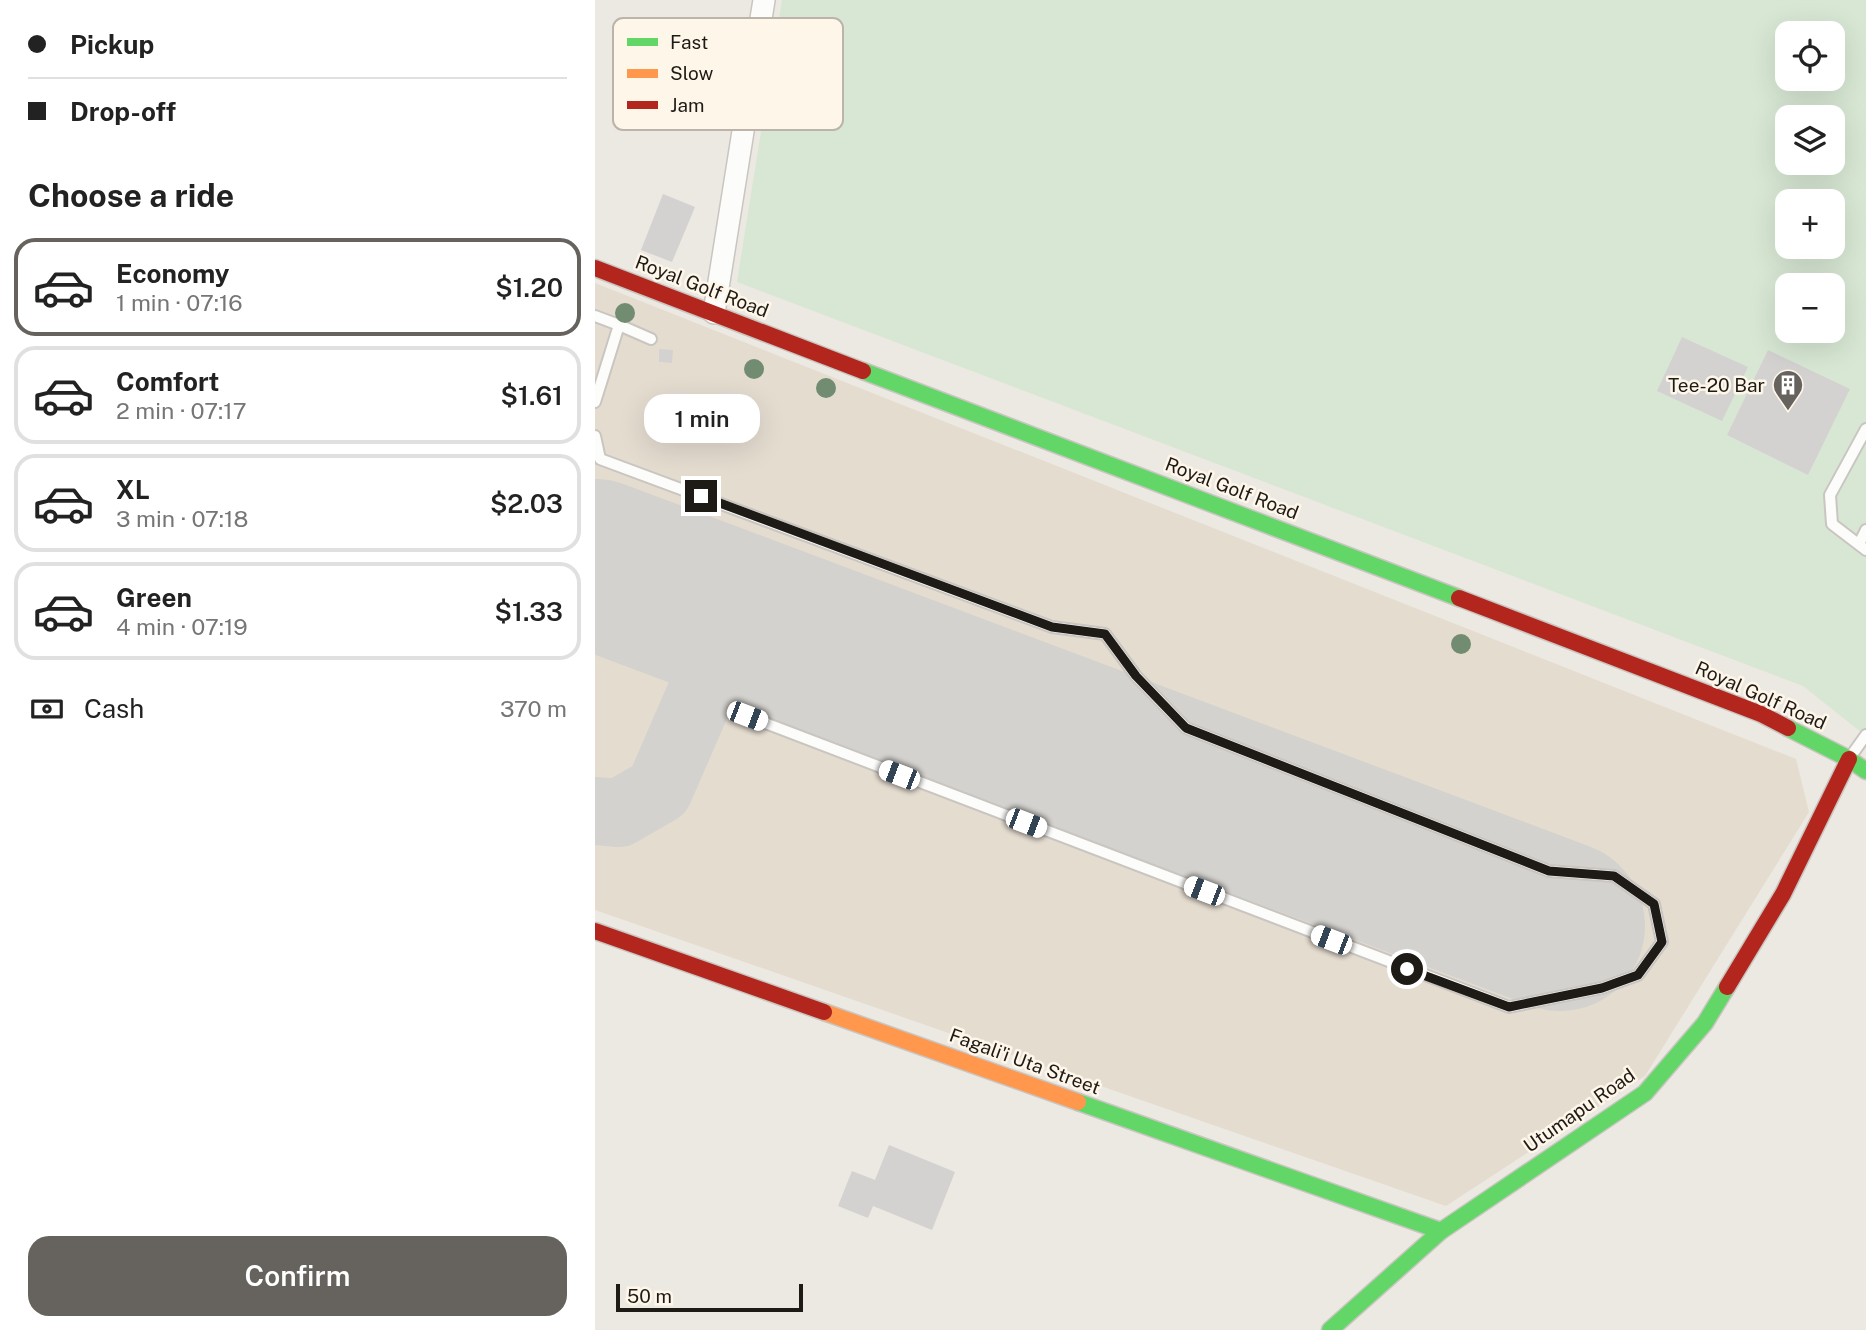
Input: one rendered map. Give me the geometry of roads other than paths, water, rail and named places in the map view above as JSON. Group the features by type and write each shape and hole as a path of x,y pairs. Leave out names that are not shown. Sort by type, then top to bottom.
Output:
{"street":[{"path":"761,18 764,0"},
{"path":"714,313 743,130"},
{"name":"Royal Golf Road","path":"595,268 1761,714 1849,759 1866,771"},
{"name":"Utumapu Road","path":"1330,1330 1441,1231 1645,1093 1705,1023 1783,894 1849,759"},
{"name":"Fagali'i Uta Street","path":"595,931 1441,1231"}],"lane":[{"path":"595,316 651,339"},
{"path":"595,402 619,325"},
{"path":"1866,429 1830,495 1832,524 1863,547 1866,530"},
{"path":"595,436 600,459 1052,627 1105,634 1136,676 1186,728 1549,871 1614,876 1654,904 1662,942 1638,975 1602,988 1509,1007 747,716"},
{"path":"1849,759 1866,735"}],"place":[{"name":"Tee-20 Bar","path":"1788,412"}]}
